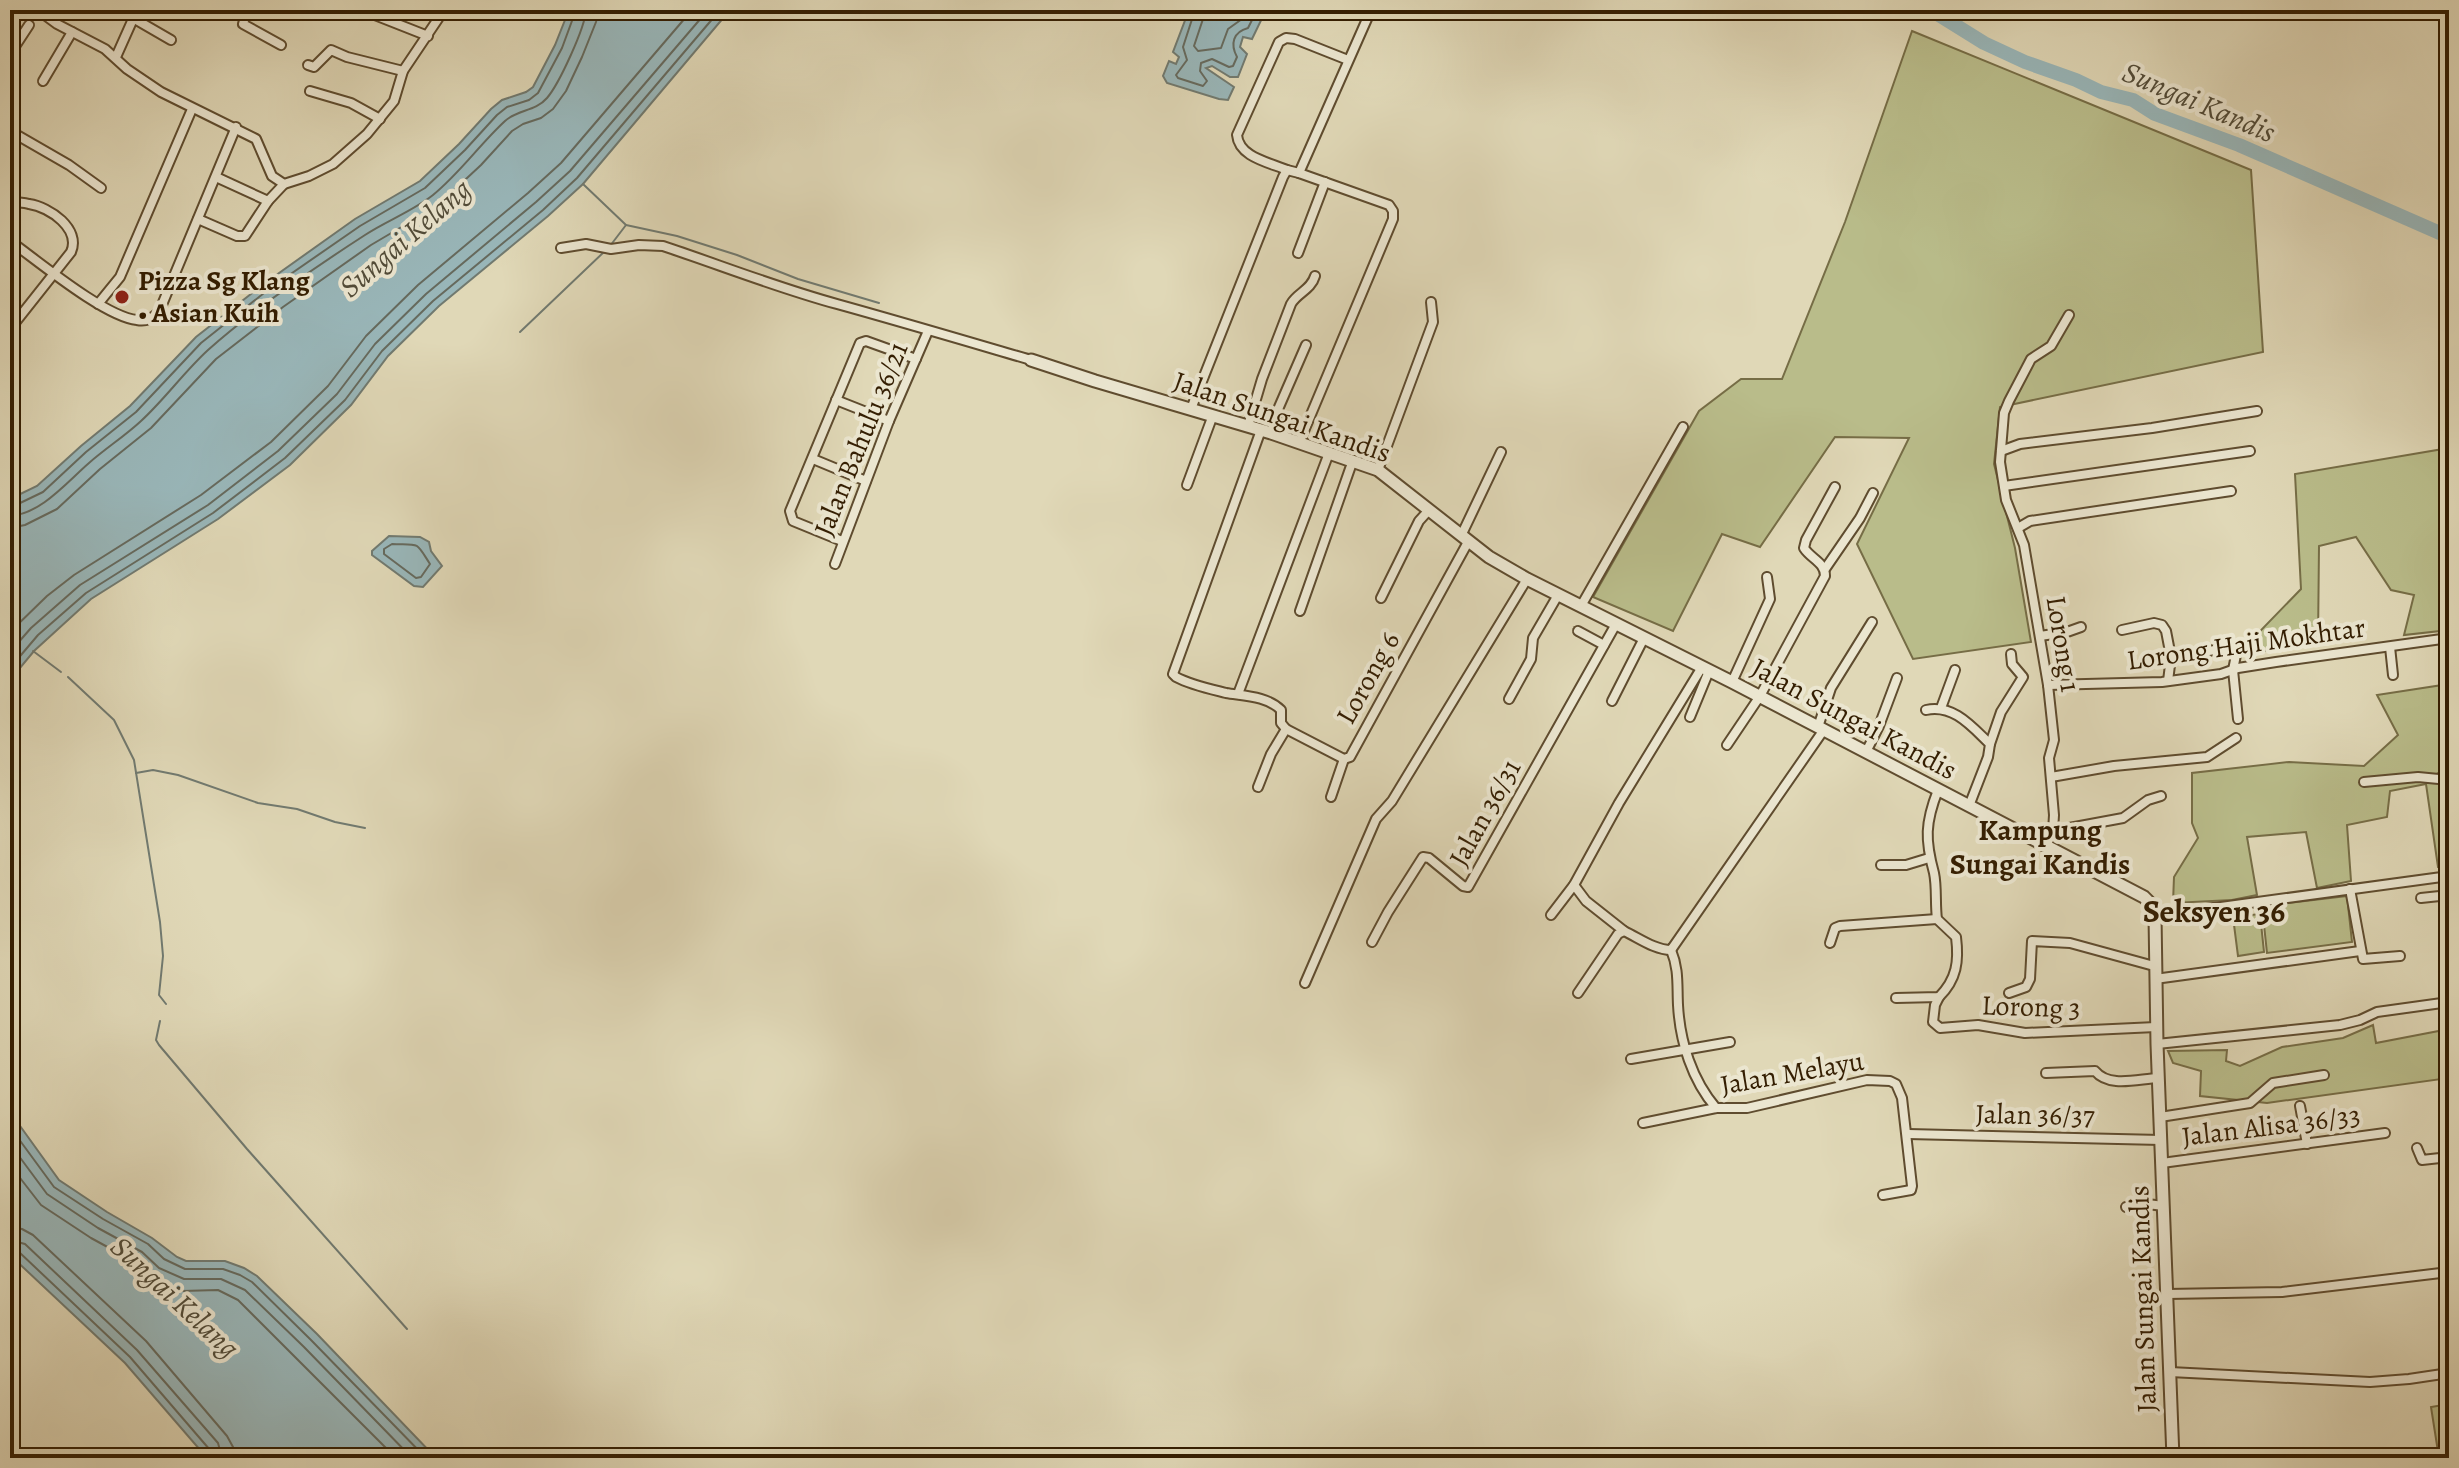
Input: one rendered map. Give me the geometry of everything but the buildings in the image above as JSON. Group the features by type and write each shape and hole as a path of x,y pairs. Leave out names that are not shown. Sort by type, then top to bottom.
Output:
{"street":[{"path":"38,10 116,57 142,80 192,109 256,139 272,176 284,184"},
{"path":"52,20 58,10"},
{"path":"247,10 243,24 281,45"},
{"path":"362,10 428,36"},
{"path":"198,219 241,237 250,232 268,201 284,184 333,164 367,134 394,101 403,71 444,10"},
{"path":"1299,173 1371,10"},
{"path":"116,57 135,14 171,40"},
{"path":"10,54 29,25"},
{"path":"43,81 72,32"},
{"path":"1299,443 1393,219 1393,211 1389,205 1245,152 1237,135 1279,42 1286,38 1295,39 1348,60"},
{"path":"308,65 314,67 331,50 403,71"},
{"path":"310,91 351,103 380,119"},
{"path":"98,304 120,277 192,109"},
{"path":"10,241 98,304 138,321 151,319 159,312 236,127"},
{"path":"10,131 69,165 101,188"},
{"path":"1191,409 1287,170"},
{"path":"216,177 268,201"},
{"path":"1298,253 1325,182"},
{"path":"10,201 39,207 63,222 73,234 74,245 10,329"},
{"path":"561,248 586,244 611,249 663,246 836,304 1031,360"},
{"path":"1248,426 1262,379 1291,304 1315,276"},
{"path":"1378,470 1433,322 1431,302"},
{"name":"Lorong 1","path":"2046,846 2053,831 2049,758 2054,740 2048,685 2024,545 2009,511 2001,451 2004,413 2009,401 2031,359 2051,346 2069,315"},
{"name":"Jalan Bahulu 36/21","path":"835,564 889,421 928,331"},
{"path":"842,541 793,521 790,511 862,341 916,359"},
{"path":"1306,345 1266,432 1173,674 1184,681 1238,694 1329,453"},
{"name":"Jalan Sungai Kandis","path":"1031,360 1248,426 1378,470 1464,539 1527,579 2130,888 2151,904 2155,916 2156,1027 2173,1458"},
{"path":"836,400 889,421"},
{"path":"2001,451 2033,442 2152,428 2257,411"},
{"path":"1187,485 1213,415"},
{"path":"1581,606 1683,427"},
{"path":"2004,486 2250,451"},
{"name":"Lorong 6","path":"1238,694 1275,704 1281,710 1281,723 1286,729 1344,759 1350,757 1464,539 1501,452"},
{"path":"813,459 866,481"},
{"path":"1300,611 1353,460"},
{"path":"1825,569 1804,548 1835,487"},
{"path":"2018,528 2030,521 2231,491"},
{"path":"1727,745 1760,696 1825,576 1825,569 1873,493"},
{"path":"1381,598 1419,521 1429,510"},
{"path":"1732,682 1770,599 1767,577"},
{"path":"1305,983 1376,819 1392,801 1527,579"},
{"path":"1509,699 1531,659 1533,638 1558,595"},
{"path":"1671,950 1821,729 1831,688 1872,622"},
{"path":"2122,630 2154,623 2162,625 2171,657 2168,681"},
{"name":"Jalan 36/31","path":"1372,942 1423,857 1429,858 1468,887 1616,624"},
{"path":"2040,636 2081,627"},
{"path":"1578,631 1604,645"},
{"path":"1612,701 1644,638"},
{"name":"Lorong Haji Mokhtar","path":"2048,685 2168,681 2276,662 2449,638"},
{"path":"2235,645 2233,670 2238,719"},
{"path":"2390,647 2393,675"},
{"path":"2171,657 2221,649"},
{"path":"1969,806 2001,712 2023,677 2012,664 2011,654"},
{"path":"1690,717 1705,669"},
{"path":"1551,915 1574,885 1619,803 1705,669"},
{"path":"1941,708 1955,670"},
{"path":"1866,752 1897,678"},
{"path":"1926,710 1941,708 1960,716 1990,744"},
{"path":"1258,787 1271,754 1286,729"},
{"path":"2051,777 2114,766 2207,757 2236,738"},
{"path":"1331,797 1344,759"},
{"path":"2364,782 2418,777 2449,780"},
{"name":"Lorong 3","path":"1938,790 1927,828 1929,858 1934,875 1937,919 1956,937 1958,953 1954,979 1935,1005 1933,1022 1940,1028 1978,1025 2025,1033 2156,1027"},
{"path":"2053,831 2123,818 2148,800 2161,796"},
{"path":"1881,865 1906,865 1929,858"},
{"path":"2155,916 2449,876"},
{"path":"1574,885 1586,901 1624,931 1654,946 1671,950"},
{"path":"2350,889 2363,959 2400,956"},
{"path":"2421,898 2449,895"},
{"path":"1830,943 1835,928 1840,926 1937,919"},
{"path":"1578,993 1618,934 1624,931"},
{"path":"2009,993 2026,987 2030,979 2032,941 2070,943 2154,966"},
{"path":"1671,950 1677,963 1680,1022 1685,1050 1700,1086 1716,1108"},
{"path":"2155,979 2360,951"},
{"path":"1896,998 1939,997"},
{"path":"2157,1044 2340,1025 2377,1012 2449,1002"},
{"path":"1631,1059 1730,1042"},
{"path":"2046,1073 2095,1071 2102,1079 2111,1082 2158,1078"},
{"path":"2160,1117 2250,1103 2273,1083 2324,1075"},
{"name":"Jalan Melayu","path":"1643,1123 1716,1108 1747,1108 1867,1080 1890,1081 1899,1088 1908,1134 1911,1190 1883,1195"},
{"path":"1705,1111 1709,1100"},
{"path":"2300,1106 2307,1144"},
{"name":"Jalan Alisa 36/33","path":"2162,1163 2385,1133"},
{"name":"Jalan 36/37","path":"1908,1134 2161,1140"},
{"path":"2417,1148 2422,1160 2449,1157"},
{"path":"2126,1207 2147,1204 2164,1206"},
{"path":"2167,1294 2282,1292 2449,1272"},
{"path":"2170,1372 2370,1382 2449,1373"}],"green space":[{"path":"1912,31 2251,170 2263,352 2000,407 1994,464 2015,548 2031,642 1913,659 1857,544 1909,438 1835,437 1760,547 1722,534 1673,631 1593,597 1699,411 1741,379 1782,379 1845,222"},
{"path":"2449,448 2449,630 2404,635 2414,595 2391,590 2356,537 2319,546 2318,642 2236,656 2301,589 2295,474"},
{"path":"2449,684 2449,770 2444,769 2437,774 2449,810 2449,866 2438,867 2426,784 2390,791 2387,817 2347,825 2351,881 2317,888 2306,832 2247,837 2257,895 2232,900 2173,903 2174,877 2198,838 2192,823 2192,773 2289,762 2364,766 2398,735 2377,695"},
{"path":"2347,896 2352,942 2267,953 2262,906"},
{"path":"2260,914 2264,952 2238,956 2233,917"},
{"path":"2373,1025 2376,1043 2449,1029 2449,1078 2267,1103 2200,1096 2201,1071 2173,1063 2168,1051 2227,1050 2226,1061 2240,1066 2282,1047 2343,1038"},
{"path":"2449,1404 2449,1458 2439,1458 2431,1407"}],"water":[{"name":"Sungai Kelang","path":"569,10 730,10 583,184 439,306 388,356 351,405 290,465 218,519 91,599 34,651 10,680 10,499 37,486 130,406 196,337 355,219 420,181 491,109 502,100 533,87"},
{"path":"1189,10 1266,10 1252,39 1243,37 1240,47 1247,54 1238,77 1230,77 1212,66 1206,68 1234,87 1228,100 1167,83 1163,76 1169,61 1176,64 1179,57 1173,52"},
{"path":"389,536 420,537 429,542 431,551 442,566 423,587 414,586 372,555 372,551"},
{"name":"Sungai Kelang","path":"10,1112 59,1180 107,1212 186,1261 225,1261 257,1276 436,1458 207,1458 125,1363 10,1255"}],"waterway":[{"name":"Sungai Kandis","path":"1931,10 1984,43 2025,62 2101,92 2133,100 2155,114 2239,145 2449,237"},
{"path":"583,184 626,225 677,236 798,279 879,303"},
{"path":"610,246 626,225"},
{"path":"520,332 606,250"},
{"path":"33,651 61,672"},
{"path":"68,677 114,720 134,760 160,922 163,956 159,995 166,1004"},
{"path":"136,773 153,770 178,775 258,803 297,809 365,828"},
{"path":"160,1021 156,1040 159,1045 407,1329"}],"place":[{"name":"Pizza Sg Klang • Asian Kuih","path":"122,297"}],"district":[{"name":"Kampung Sungai Kandis","path":"2040,847"},
{"name":"Seksyen 36","path":"2214,911"}]}
